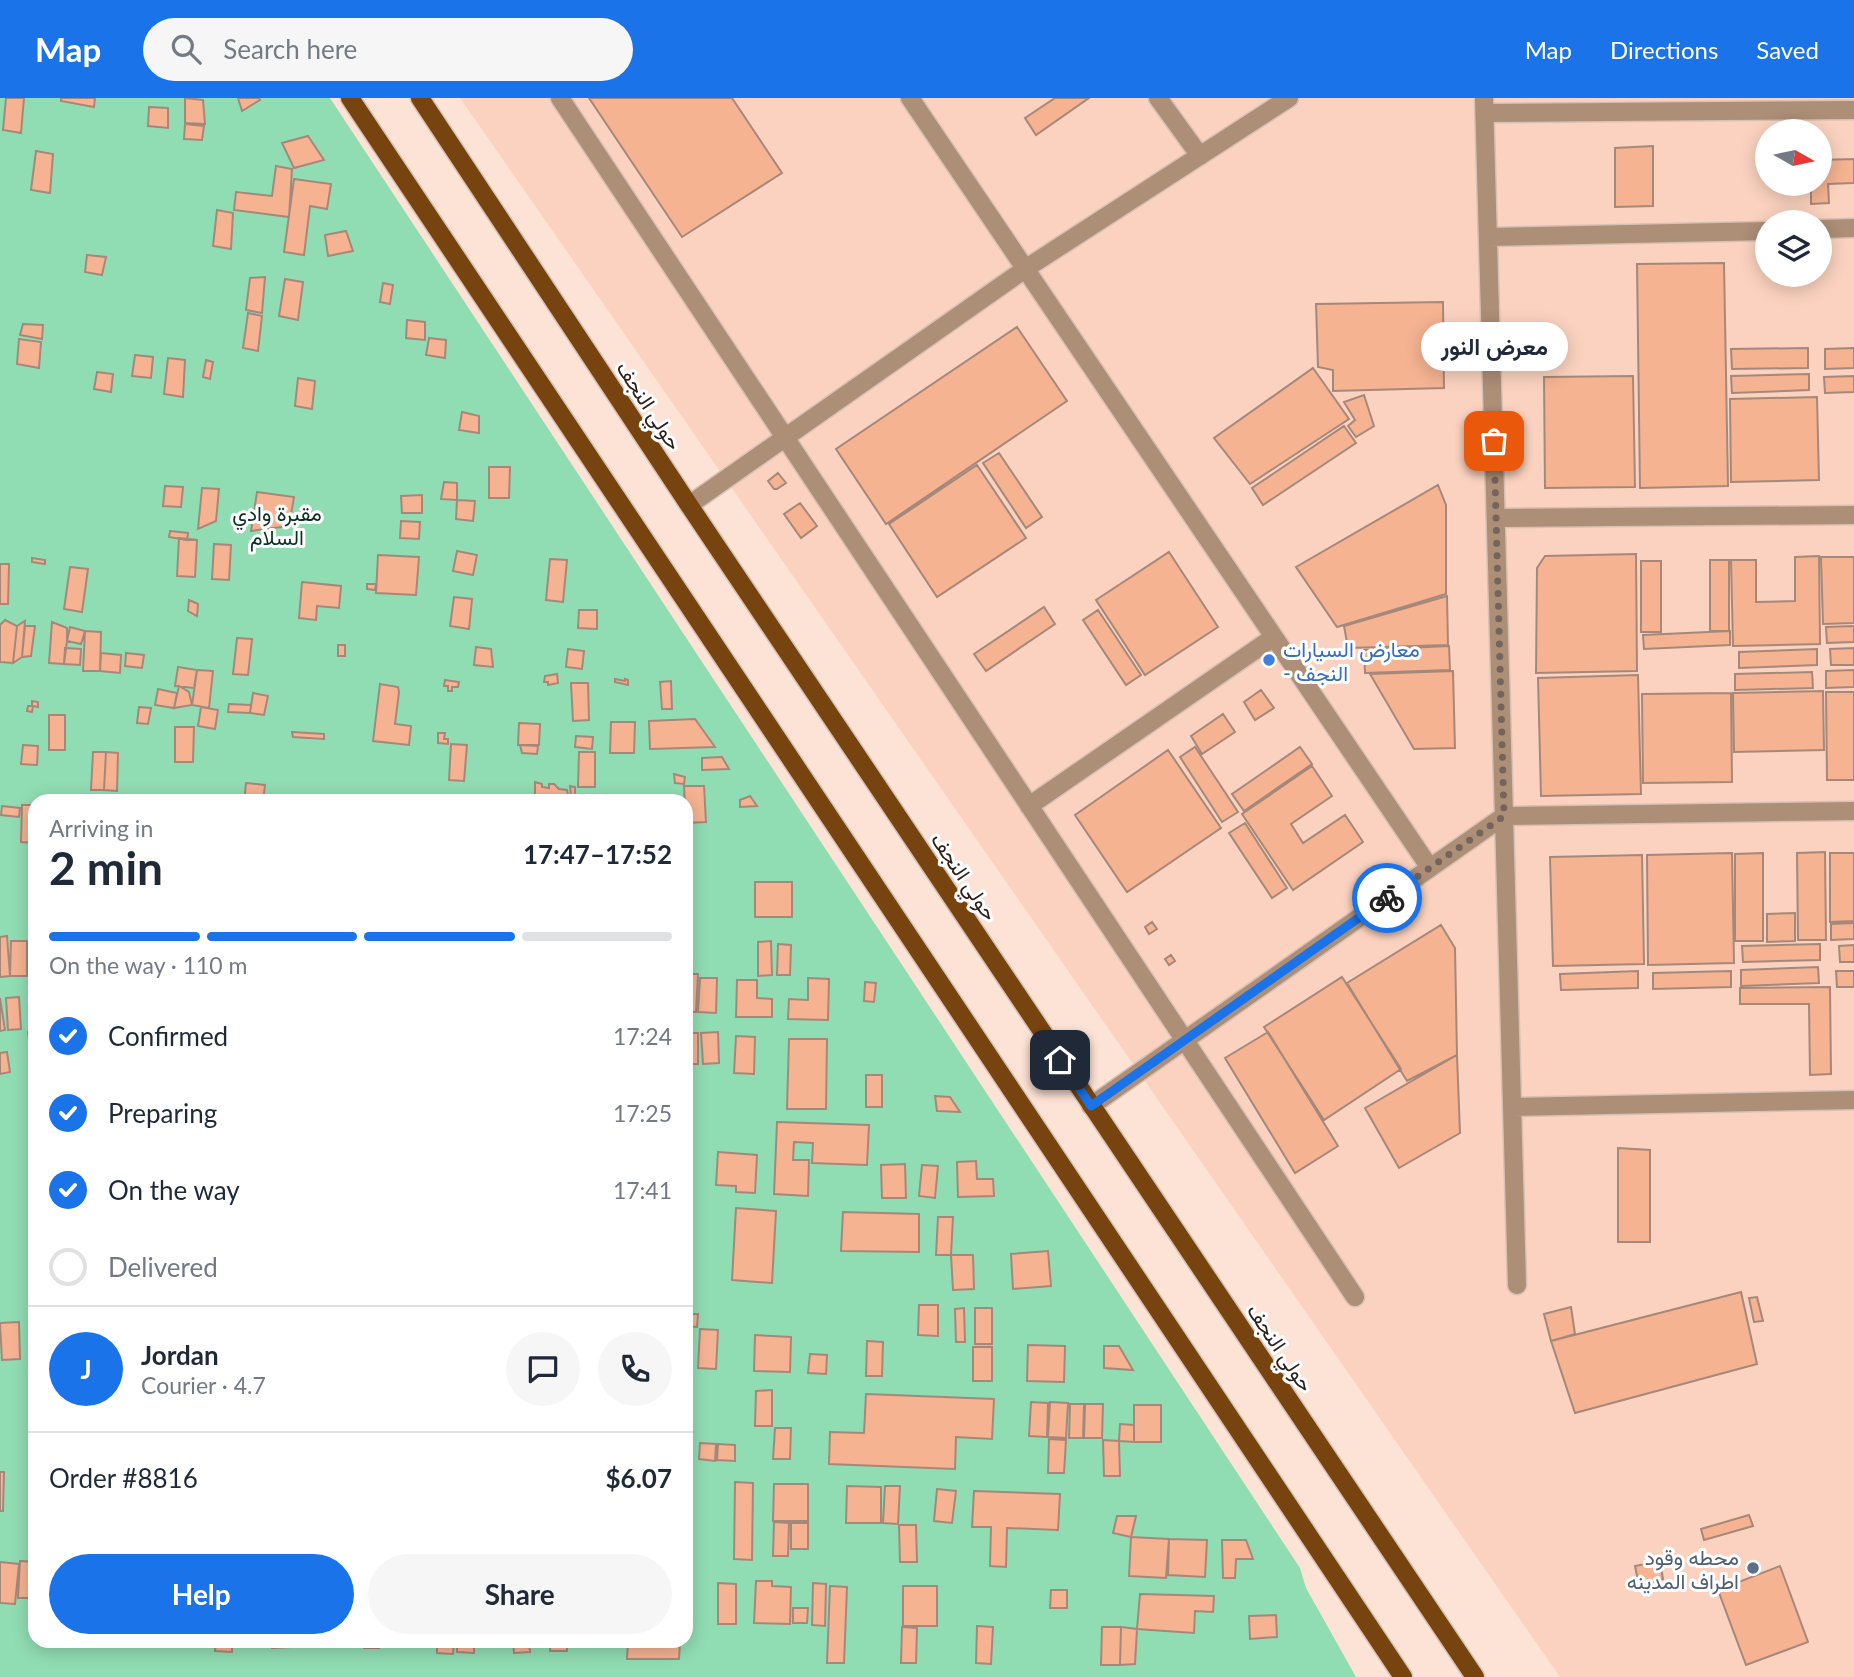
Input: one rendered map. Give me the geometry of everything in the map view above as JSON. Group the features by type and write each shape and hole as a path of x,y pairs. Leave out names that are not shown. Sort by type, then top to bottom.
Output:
{"main road":[{"path":"350,98 1402,1677"},
{"name":"حولي النجف","path":"420,98 688,505 1475,1677"}],"street":[{"path":"560,98 1355,1297"},
{"path":"910,98 1430,868"},
{"path":"1158,98 1200,156"},
{"path":"688,505 1026,269 1289,98"},
{"path":"1517,1285 1485,106 1854,110"},
{"path":"1832,229 1854,228"},
{"path":"1488,237 1755,230"},
{"path":"1496,518 1854,515"},
{"path":"1029,806 1273,637"},
{"path":"1091,1106 1504,816 1854,811"},
{"path":"1512,1107 1854,1100"}],"shaded area":[{"path":"460,98 1854,98 1854,1677 1560,1677"}],"green space":[{"name":"مقبرة وادي السلام","path":"0,98 330,98 1300,1568 1306,1588 1356,1677 0,1677"}],"building":[{"path":"6,98 24,98 21,133 3,130"},
{"path":"61,98 95,98 94,107 61,101"},
{"path":"185,98 203,100 205,124 185,123"},
{"path":"238,98 259,98 260,100 242,111"},
{"path":"589,98 732,98 782,173 682,237"},
{"path":"1055,98 1089,98 1036,135 1025,118"},
{"path":"149,107 168,108 168,128 148,126"},
{"path":"185,124 204,126 202,140 184,139"},
{"path":"308,136 324,160 294,168 282,143"},
{"path":"1653,146 1653,206 1615,207 1615,148"},
{"path":"36,151 53,154 50,193 31,190"},
{"path":"1854,159 1854,183 1832,184 1832,160"},
{"path":"276,166 292,169 289,217 234,210 236,192 272,196"},
{"path":"294,179 331,184 327,209 310,206 304,255 284,252"},
{"path":"1811,196 1829,196 1829,203 1811,204"},
{"path":"217,210 233,213 231,249 213,246"},
{"path":"346,231 353,251 328,256 325,235"},
{"path":"87,255 106,257 102,275 85,272"},
{"path":"1724,263 1728,486 1640,488 1637,264"},
{"path":"265,277 262,313 246,310 250,278"},
{"path":"285,279 303,282 298,320 279,316"},
{"path":"383,283 393,285 390,304 380,302"},
{"path":"1443,302 1444,388 1333,391 1333,370 1318,367 1316,304"},
{"path":"248,313 262,316 258,351 243,348"},
{"path":"407,320 425,322 425,340 406,338"},
{"path":"23,324 43,325 42,339 20,335"},
{"path":"1017,327 1067,401 886,524 836,449"},
{"path":"429,338 446,340 445,358 426,355"},
{"path":"19,339 41,342 39,368 17,364"},
{"path":"1808,348 1808,368 1732,369 1731,349"},
{"path":"1854,348 1854,368 1825,369 1825,349"},
{"path":"135,355 153,357 151,378 132,376"},
{"path":"168,358 185,360 183,397 164,394"},
{"path":"206,360 213,362 210,379 203,377"},
{"path":"1313,368 1349,419 1250,484 1214,438"},
{"path":"97,372 113,374 111,392 94,389"},
{"path":"1809,374 1809,390 1732,393 1731,376"},
{"path":"1633,376 1635,487 1545,488 1544,377"},
{"path":"1854,376 1854,392 1825,393 1824,377"},
{"path":"298,378 315,381 312,409 295,406"},
{"path":"1364,395 1374,426 1356,437 1348,426 1355,420 1344,402"},
{"path":"1817,397 1819,480 1731,482 1730,399"},
{"path":"462,412 479,416 479,433 459,430"},
{"path":"1344,426 1356,443 1263,505 1252,488"},
{"path":"999,453 1042,517 1026,528 983,463"},
{"path":"977,465 1026,538 937,597 889,524"},
{"path":"489,467 510,467 509,498 489,498"},
{"path":"778,473 786,483 774,489 768,481"},
{"path":"444,482 457,483 457,500 441,499"},
{"path":"1438,485 1446,505 1446,594 1337,627 1296,567"},
{"path":"165,486 183,487 181,507 163,506"},
{"path":"202,488 219,489 216,521 198,529"},
{"path":"257,492 294,497 289,526 251,531"},
{"path":"422,495 422,513 402,513 401,496"},
{"path":"457,500 475,501 473,521 456,519"},
{"path":"800,503 817,526 801,538 784,514"},
{"path":"401,521 420,522 419,539 400,538"},
{"path":"170,531 188,533 187,540 169,537"},
{"path":"179,538 197,540 195,577 177,576"},
{"path":"214,544 231,545 229,580 212,579"},
{"path":"457,551 477,555 473,575 453,571"},
{"path":"1169,552 1218,627 1145,675 1096,600"},
{"path":"1636,554 1637,671 1536,673 1537,568 1545,556"},
{"path":"378,555 419,557 416,595 376,593"},
{"path":"1819,556 1820,644 1733,646 1731,560 1756,560 1756,602 1795,601 1795,557"},
{"path":"1821,557 1854,557 1854,623 1823,624"},
{"path":"32,558 45,560 45,564 32,562"},
{"path":"550,559 567,560 563,602 546,600"},
{"path":"1710,560 1729,560 1729,631 1710,631"},
{"path":"1641,561 1661,561 1661,632 1641,632"},
{"path":"0,564 9,564 8,604 0,604"},
{"path":"70,567 88,569 82,612 64,609"},
{"path":"302,582 341,586 339,608 317,606 316,620 299,618"},
{"path":"367,584 376,584 375,590 367,589"},
{"path":"1447,596 1448,645 1348,648 1344,626"},
{"path":"454,597 472,599 469,629 450,626"},
{"path":"189,600 198,604 197,616 188,611"},
{"path":"1044,607 1055,624 986,671 974,654"},
{"path":"579,610 597,610 597,629 578,628"},
{"path":"1098,610 1141,675 1126,685 1083,620"},
{"path":"5,620 17,626 13,663 0,662 0,625"},
{"path":"25,621 22,657 13,663 17,626"},
{"path":"52,622 67,628 64,664 49,663"},
{"path":"25,626 35,626 31,656 22,657"},
{"path":"1854,626 1854,642 1827,643 1826,627"},
{"path":"70,627 85,631 81,644 67,641"},
{"path":"85,631 101,632 100,671 83,671"},
{"path":"1730,631 1730,645 1644,649 1643,635"},
{"path":"237,638 252,639 248,675 233,674"},
{"path":"338,645 345,645 345,656 338,656"},
{"path":"1449,646 1450,670 1365,673 1364,650"},
{"path":"476,647 491,649 493,667 474,665"},
{"path":"65,648 81,649 80,665 64,664"},
{"path":"1854,648 1854,665 1831,665 1830,649"},
{"path":"568,649 584,651 582,669 566,667"},
{"path":"1817,649 1817,665 1739,668 1739,652"},
{"path":"101,653 121,655 120,673 100,671"},
{"path":"126,653 144,655 142,668 125,666"},
{"path":"178,667 197,670 194,688 175,686"},
{"path":"197,670 213,671 209,708 192,705"},
{"path":"1854,670 1854,687 1826,688 1826,671"},
{"path":"1453,671 1455,748 1414,749 1370,674"},
{"path":"1812,672 1813,688 1735,690 1735,674"},
{"path":"557,674 558,683 548,685 548,682 544,682 545,676"},
{"path":"1638,675 1641,794 1541,796 1538,678"},
{"path":"615,679 628,680 628,685 615,682"},
{"path":"445,680 459,682 458,687 452,687 452,691 448,691 448,686 444,686"},
{"path":"671,681 672,709 662,709 660,682"},
{"path":"571,683 588,683 589,720 573,721"},
{"path":"380,684 398,687 395,724 411,726 409,745 373,741"},
{"path":"179,686 189,692 192,705 174,708"},
{"path":"158,689 177,693 174,708 155,705"},
{"path":"1261,690 1274,708 1255,720 1244,702"},
{"path":"1823,691 1824,750 1734,752 1733,693"},
{"path":"1826,692 1854,692 1854,780 1827,780"},
{"path":"253,693 268,696 264,715 250,713"},
{"path":"1731,693 1732,782 1643,783 1642,694"},
{"path":"32,701 38,702 38,707 33,706 32,712 27,711 28,706 32,706"},
{"path":"229,704 251,705 250,713 228,712"},
{"path":"139,707 151,708 148,724 137,723"},
{"path":"201,707 218,710 215,729 198,726"},
{"path":"1223,714 1235,732 1202,754 1191,736"},
{"path":"49,715 65,715 65,750 49,750"},
{"path":"695,719 715,747 650,749 649,721"},
{"path":"611,722 635,722 634,753 610,753"},
{"path":"519,723 540,724 539,745 518,745"},
{"path":"175,727 194,727 193,762 175,762"},
{"path":"292,732 324,734 324,739 293,737"},
{"path":"438,733 445,733 444,739 448,739 448,744 438,743"},
{"path":"576,736 593,737 592,749 575,747"},
{"path":"451,744 467,745 464,781 449,780"},
{"path":"23,745 38,746 37,765 21,764"},
{"path":"520,745 538,746 537,754 522,753"},
{"path":"1195,747 1238,812 1222,822 1180,757"},
{"path":"1300,747 1312,764 1244,811 1232,794"},
{"path":"1168,750 1221,828 1127,892 1075,815"},
{"path":"93,752 106,752 104,790 91,790"},
{"path":"106,752 118,753 117,791 104,790"},
{"path":"579,752 595,752 595,787 578,787"},
{"path":"722,757 729,769 702,770 702,758"},
{"path":"1312,766 1332,796 1291,824 1303,843 1345,815 1363,842 1293,890 1242,814"},
{"path":"674,774 685,777 684,784 675,783"},
{"path":"535,782 549,788 549,784 554,784 559,789 567,790 568,794 535,794"},
{"path":"246,783 265,785 264,794 245,794"},
{"path":"570,786 575,787 575,794 571,794"},
{"path":"684,786 704,786 706,822 693,823 693,794 684,794"},
{"path":"750,796 757,806 740,807 740,800"},
{"path":"22,805 28,805 28,842 21,842"},
{"path":"2,806 20,808 19,817 1,815"},
{"path":"1245,823 1287,888 1272,898 1229,833"},
{"path":"1825,852 1826,940 1798,940 1797,853"},
{"path":"1732,853 1734,963 1648,965 1647,855"},
{"path":"1763,853 1763,941 1735,941 1735,854"},
{"path":"1830,853 1854,853 1854,921 1830,922"},
{"path":"1642,855 1644,964 1553,966 1550,857"},
{"path":"755,882 792,882 792,917 755,917"},
{"path":"1795,913 1795,941 1767,942 1767,914"},
{"path":"1152,922 1157,929 1149,934 1145,927"},
{"path":"1854,923 1854,939 1831,940 1831,924"},
{"path":"1441,925 1455,948 1457,1055 1407,1081 1347,983"},
{"path":"7,936 10,976 0,977 0,937"},
{"path":"11,941 27,941 27,976 10,976"},
{"path":"771,941 772,975 758,976 758,942"},
{"path":"778,944 791,945 790,975 777,975"},
{"path":"1820,944 1820,960 1743,962 1742,946"},
{"path":"1854,945 1854,962 1840,962 1839,946"},
{"path":"1171,955 1175,961 1169,965 1165,959"},
{"path":"1818,967 1819,983 1741,986 1741,970"},
{"path":"1638,971 1638,988 1561,990 1560,974"},
{"path":"1731,971 1731,987 1653,989 1653,973"},
{"path":"1836,971 1854,971 1854,987 1837,987"},
{"path":"693,974 698,974 696,1012 693,1012"},
{"path":"1342,977 1401,1069 1324,1120 1264,1027"},
{"path":"700,978 717,978 716,1013 698,1012"},
{"path":"808,978 829,979 828,1020 788,1019 789,999 808,1000"},
{"path":"737,980 757,980 757,998 772,999 772,1017 736,1017"},
{"path":"865,982 876,983 874,1002 864,1001"},
{"path":"1830,987 1831,1074 1810,1075 1809,1004 1740,1004 1740,988"},
{"path":"19,997 21,1029 8,1030 6,998"},
{"path":"0,998 5,1030 0,1031"},
{"path":"718,1032 719,1063 703,1064 701,1033"},
{"path":"1268,1032 1338,1146 1295,1173 1225,1058"},
{"path":"693,1033 698,1033 698,1064 693,1064"},
{"path":"736,1036 755,1037 754,1074 734,1073"},
{"path":"789,1039 827,1039 826,1109 787,1109"},
{"path":"7,1052 10,1072 0,1074 0,1053"},
{"path":"1457,1055 1460,1133 1399,1168 1365,1108"},
{"path":"866,1075 882,1075 882,1107 866,1107"},
{"path":"935,1096 950,1097 960,1112 937,1111"},
{"path":"777,1122 869,1125 867,1165 812,1163 813,1143 794,1142 793,1160 809,1160 808,1196 774,1194"},
{"path":"1618,1148 1650,1150 1650,1242 1618,1242"},
{"path":"718,1152 757,1155 755,1193 736,1192 736,1186 716,1185"},
{"path":"976,1161 977,1179 993,1179 994,1196 958,1197 957,1162"},
{"path":"905,1164 906,1198 882,1198 881,1165"},
{"path":"922,1165 938,1166 935,1198 919,1196"},
{"path":"736,1208 776,1211 772,1283 732,1280"},
{"path":"843,1212 919,1214 919,1252 841,1251"},
{"path":"938,1217 953,1217 951,1255 936,1255"},
{"path":"1048,1251 1051,1286 1013,1289 1011,1254"},
{"path":"951,1255 973,1255 974,1289 953,1290"},
{"path":"1741,1292 1757,1364 1575,1413 1551,1341"},
{"path":"1757,1297 1763,1321 1754,1322 1749,1298"},
{"path":"919,1305 938,1305 938,1336 918,1335"},
{"path":"1571,1307 1575,1334 1551,1341 1544,1314"},
{"path":"964,1308 965,1342 956,1342 955,1309"},
{"path":"975,1308 992,1308 992,1344 975,1344"},
{"path":"693,1314 698,1314 697,1327 693,1327"},
{"path":"19,1322 20,1359 2,1360 0,1323"},
{"path":"700,1329 718,1330 716,1369 698,1368"},
{"path":"755,1335 791,1337 790,1372 754,1371"},
{"path":"867,1341 883,1342 882,1376 866,1376"},
{"path":"1028,1345 1065,1346 1064,1382 1027,1381"},
{"path":"1104,1346 1119,1346 1133,1370 1104,1368"},
{"path":"973,1347 992,1347 992,1381 973,1381"},
{"path":"810,1354 827,1355 826,1374 808,1373"},
{"path":"772,1390 772,1426 755,1426 756,1391"},
{"path":"866,1394 994,1399 992,1439 956,1437 955,1469 829,1464 830,1432 864,1433"},
{"path":"1031,1402 1048,1403 1047,1437 1029,1436"},
{"path":"1050,1402 1068,1403 1066,1438 1048,1437"},
{"path":"1070,1404 1084,1404 1083,1438 1069,1438"},
{"path":"1085,1404 1103,1404 1102,1438 1084,1438"},
{"path":"1134,1405 1161,1405 1161,1442 1134,1442"},
{"path":"1120,1424 1134,1425 1134,1442 1119,1441"},
{"path":"775,1428 791,1428 790,1459 773,1459"},
{"path":"1049,1439 1066,1440 1064,1473 1048,1473"},
{"path":"1103,1440 1119,1441 1120,1476 1104,1476"},
{"path":"700,1443 716,1444 715,1461 699,1459"},
{"path":"718,1444 735,1445 735,1461 717,1460"},
{"path":"0,1472 4,1472 3,1511 0,1511"},
{"path":"735,1482 753,1483 752,1560 734,1559"},
{"path":"774,1484 808,1484 808,1521 773,1521"},
{"path":"847,1486 881,1487 881,1523 846,1523"},
{"path":"885,1486 900,1486 898,1524 883,1523"},
{"path":"937,1489 956,1491 952,1523 934,1521"},
{"path":"974,1491 1060,1494 1058,1530 1007,1528 1006,1567 990,1566 991,1527 972,1527"},
{"path":"1749,1515 1753,1526 1704,1540 1701,1529"},
{"path":"1117,1516 1136,1516 1131,1537 1113,1533"},
{"path":"774,1522 789,1523 788,1556 773,1556"},
{"path":"791,1523 808,1523 808,1549 791,1549"},
{"path":"899,1525 916,1525 917,1562 900,1562"},
{"path":"1131,1537 1169,1539 1166,1578 1129,1576"},
{"path":"1169,1539 1207,1540 1205,1577 1168,1575"},
{"path":"1222,1540 1246,1540 1253,1559 1236,1559 1235,1578 1223,1578"},
{"path":"20,1561 28,1562 28,1598 18,1598"},
{"path":"1660,1561 1663,1579 1639,1586 1635,1566"},
{"path":"0,1562 19,1564 15,1604 0,1603"},
{"path":"1780,1566 1808,1642 1746,1665 1718,1590"},
{"path":"756,1581 772,1581 772,1586 791,1587 790,1624 754,1623"},
{"path":"718,1583 736,1584 736,1624 718,1624"},
{"path":"813,1583 826,1584 825,1626 812,1625"},
{"path":"830,1586 847,1587 844,1663 827,1663"},
{"path":"903,1586 937,1586 937,1626 903,1626"},
{"path":"1051,1590 1067,1590 1067,1608 1050,1608"},
{"path":"1140,1594 1214,1596 1213,1612 1195,1611 1194,1633 1137,1629"},
{"path":"793,1608 808,1608 807,1623 793,1623"},
{"path":"1276,1615 1277,1637 1250,1639 1249,1616"},
{"path":"977,1626 993,1627 991,1664 976,1663"},
{"path":"902,1627 917,1628 916,1663 901,1663"},
{"path":"1102,1627 1121,1627 1120,1665 1101,1665"},
{"path":"1121,1627 1137,1629 1135,1664 1120,1665"},
{"path":"215,1648 232,1648 232,1652 215,1651"},
{"path":"437,1648 454,1648 453,1654 437,1653"},
{"path":"457,1648 474,1648 474,1653 457,1652"},
{"path":"514,1648 530,1648 530,1652 514,1653"},
{"path":"550,1648 567,1648 567,1651 550,1651"},
{"path":"628,1648 680,1648 679,1659 627,1659"}],"way so far":[{"path":"1387,898 1504,816 1494,441"}],"place":[{"name":"معرض النور","path":"1494,441"},
{"name":"معارض السيارات - النجف","path":"1269,660"},
{"name":"محطه وقود اطراف المدينه","path":"1753,1568"}],"route":[{"path":"1060,1060 1091,1106 1387,898"}]}
